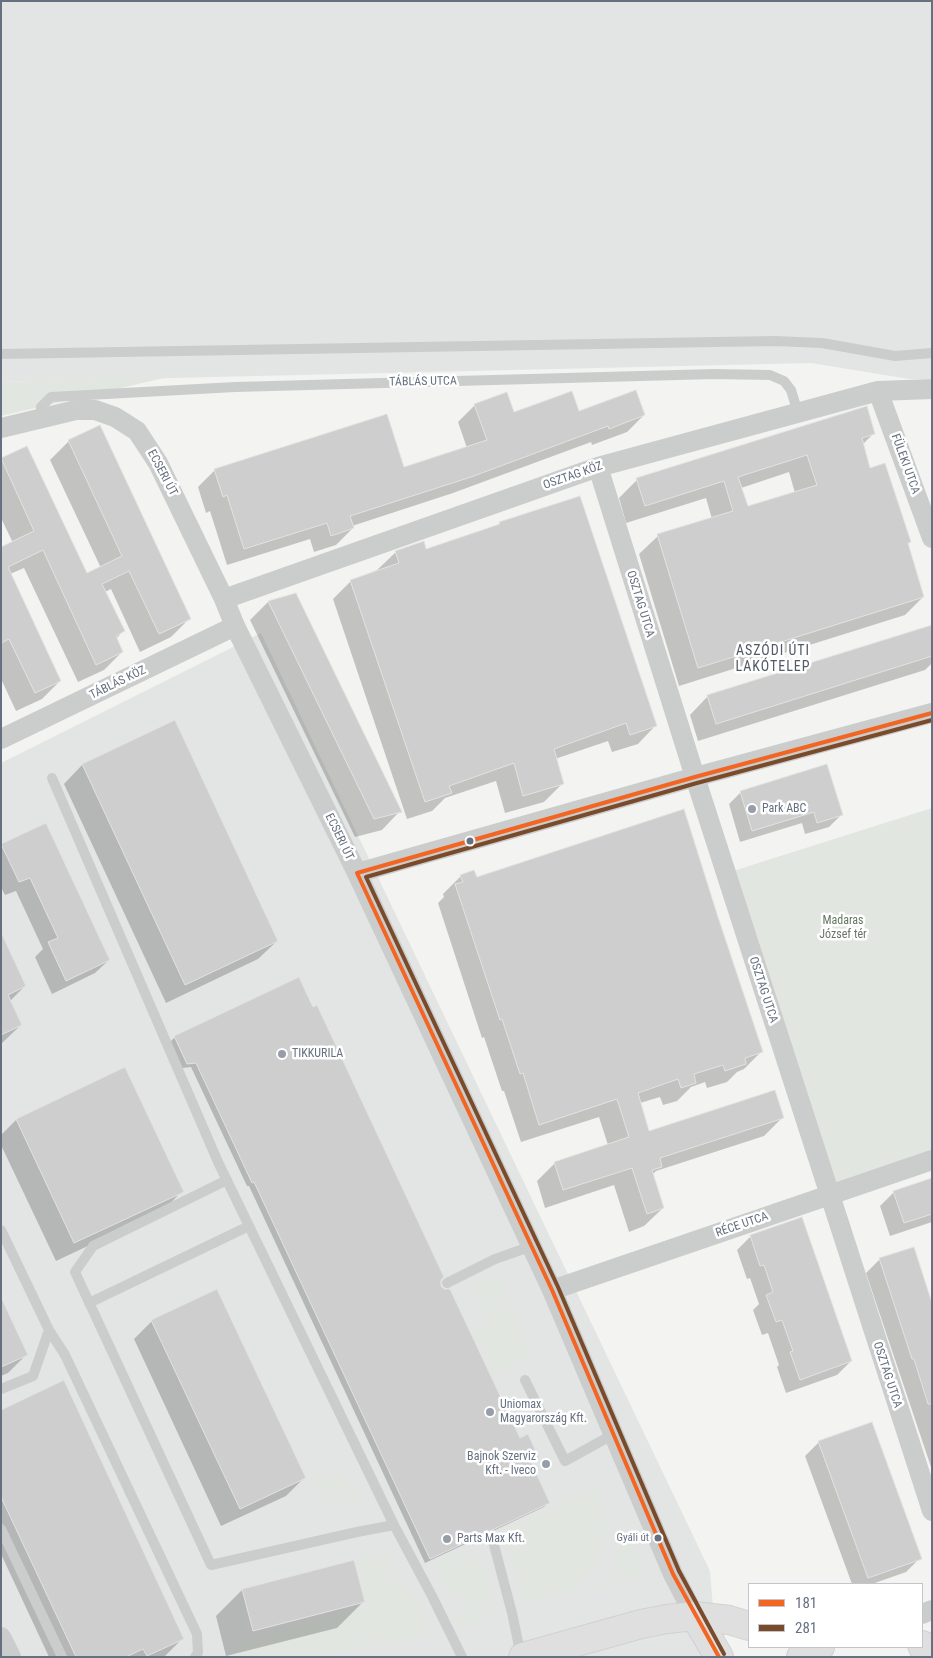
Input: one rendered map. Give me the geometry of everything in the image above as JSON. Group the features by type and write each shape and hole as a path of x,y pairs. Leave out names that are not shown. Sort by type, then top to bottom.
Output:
{"street":[{"name":"OSZTAG KÖZ","path":"224,599 598,467 878,391 932,389"},
{"name":"FÜLEKI UTCA","path":"878,391 932,538"},
{"name":"ECSERI ÚT","path":"41,418 76,410 95,410 115,417 137,431 158,463 224,599 235,626 356,873 532,1246 673,1574 719,1657"},
{"path":"1,428 41,418"},
{"name":"OSZTAG UTCA","path":"598,467 695,777 932,1511"},
{"name":"TÁBLÁS KÖZ","path":"1,740 235,626"},
{"path":"356,873 695,777 932,713"},
{"name":"RÉCE UTCA","path":"552,1290 932,1160"},
{"path":"522,1657 641,1624 667,1619 695,1616 729,1620 748,1626"},
{"path":"1,1637 11,1657"},
{"path":"801,1657 818,1648"}],"lane":[{"path":"1,354 775,341 822,343 895,356 932,353"},
{"name":"TÁBLÁS UTCA","path":"41,418 41,407 51,397 235,387 714,374 770,376 784,382 791,390 798,413"},
{"path":"52,778 226,1180 394,1525 462,1657"},
{"path":"226,1180 93,1246 74,1272 212,1565 394,1525"},
{"path":"89,1303 249,1226"},
{"path":"1,1230 49,1330 64,1354 196,1634 198,1653 195,1657"},
{"path":"447,1283 495,1259 532,1246"},
{"path":"1,1389 33,1376 49,1330"},
{"path":"525,1380 565,1461 614,1434"},
{"path":"1,1529 62,1657"},
{"path":"493,1541 522,1657"}],"shaded area":[{"path":"1,1 932,1 932,379 909,379 811,363 1,382"},
{"path":"261,633 710,1571 717,1657 1,1657 1,763"}],"green space":[{"path":"168,377 1,416 1,382"},
{"name":"Madaras József tér","path":"932,808 932,1150 832,1185 733,871"},
{"path":"497,1273 532,1356 495,1374 473,1326 487,1318 474,1288"},
{"path":"344,1473 359,1501 322,1503 312,1481"},
{"path":"598,1487 606,1513 607,1536 598,1561 587,1578 575,1589 523,1606 503,1530"},
{"path":"625,1527 645,1573 594,1591 611,1572 620,1554"},
{"path":"468,1547 472,1558 480,1555 496,1615 459,1625 456,1613 468,1608 462,1593 450,1597 435,1562"},
{"path":"367,1554 378,1557 385,1555 435,1632 376,1646 375,1643 319,1657 232,1657 234,1643 367,1607 358,1563 365,1561"}],"building":[{"path":"636,390 645,415 609,429 608,426 471,477 350,516 354,528 331,536 327,523 244,549 227,495 223,497 214,469 387,414 404,467 487,440 474,404 507,392 514,412 572,391 579,411"},
{"path":"867,406 875,434 862,438 870,468 885,463 911,542 908,543 924,597 698,668 657,534 733,511 724,481 645,506 636,478","holes":["807,455 817,485 748,506 738,477"]},
{"path":"100,425 191,619 159,634 129,571 102,584 125,631 116,636 123,652 96,665 43,550 8,567 61,681 35,693 9,639 1,643 1,547 34,531 1,458 27,446 87,573 122,556 68,440"},
{"path":"580,496 657,726 630,735 626,723 554,749 564,784 523,796 514,763 449,786 452,793 425,802 350,580 399,563 395,551 424,541 426,549 500,524 499,522"},
{"path":"296,593 402,812 374,819 268,601"},
{"path":"932,625 932,656 716,724 707,695"},
{"path":"175,720 278,941 185,985 82,764"},
{"path":"827,764 843,815 817,823 814,812 752,831 740,791"},
{"path":"684,809 763,1052 745,1058 746,1064 725,1071 723,1065 694,1074 696,1083 681,1088 678,1079 638,1093 649,1131 775,1090 784,1118 660,1158 662,1167 652,1170 664,1208 647,1214 632,1168 563,1190 554,1162 629,1137 617,1099 539,1125 523,1073 520,1074 502,1019 500,1020 455,884 463,882 460,875 474,870 477,877"},
{"path":"46,823 110,960 66,981 48,942 58,938 30,878 19,882 1,844"},
{"path":"1,932 26,986 8,995 22,1025 1,1035"},
{"path":"299,977 313,1007 317,1005 444,1277 441,1280 441,1286 444,1289 450,1289 520,1438 528,1434 539,1458 531,1462 550,1503 430,1559 254,1182 252,1183 196,1063 187,1064 174,1036"},
{"path":"125,1067 184,1192 74,1243 16,1119"},
{"path":"932,1178 932,1214 904,1223 893,1191"},
{"path":"802,1217 852,1361 800,1380 790,1352 793,1351 782,1320 776,1322 766,1295 773,1292 764,1265 760,1266 750,1235"},
{"path":"914,1247 932,1303 932,1404 928,1404 879,1258"},
{"path":"217,1289 306,1478 240,1509 151,1320"},
{"path":"1,1297 28,1355 1,1367"},
{"path":"64,1380 184,1639 147,1656 143,1649 126,1657 76,1657 1,1497 1,1410"},
{"path":"872,1422 922,1559 868,1578 818,1441"},
{"path":"354,1560 365,1602 253,1631 242,1589"}],"transit line":[{"name":"181","path":"719,1657 673,1574 552,1290 357,873 695,777 932,713"},
{"name":"281","path":"724,1654 679,1571 558,1287 366,877 697,783 932,720"}],"place":[{"name":"Park ABC","path":"752,809"},
{"name":"TIKKURILA","path":"282,1054"},
{"name":"Uniomax Magyarország Kft.","path":"490,1412"},
{"name":"Bajnok Szerviz Kft. - Iveco","path":"546,1464"},
{"name":"Gyáli út","path":"658,1538"},
{"name":"Parts Max Kft.","path":"447,1539"}],"district":[{"name":"ASZÓDI ÚTI LAKÓTELEP","path":"773,660"}]}
